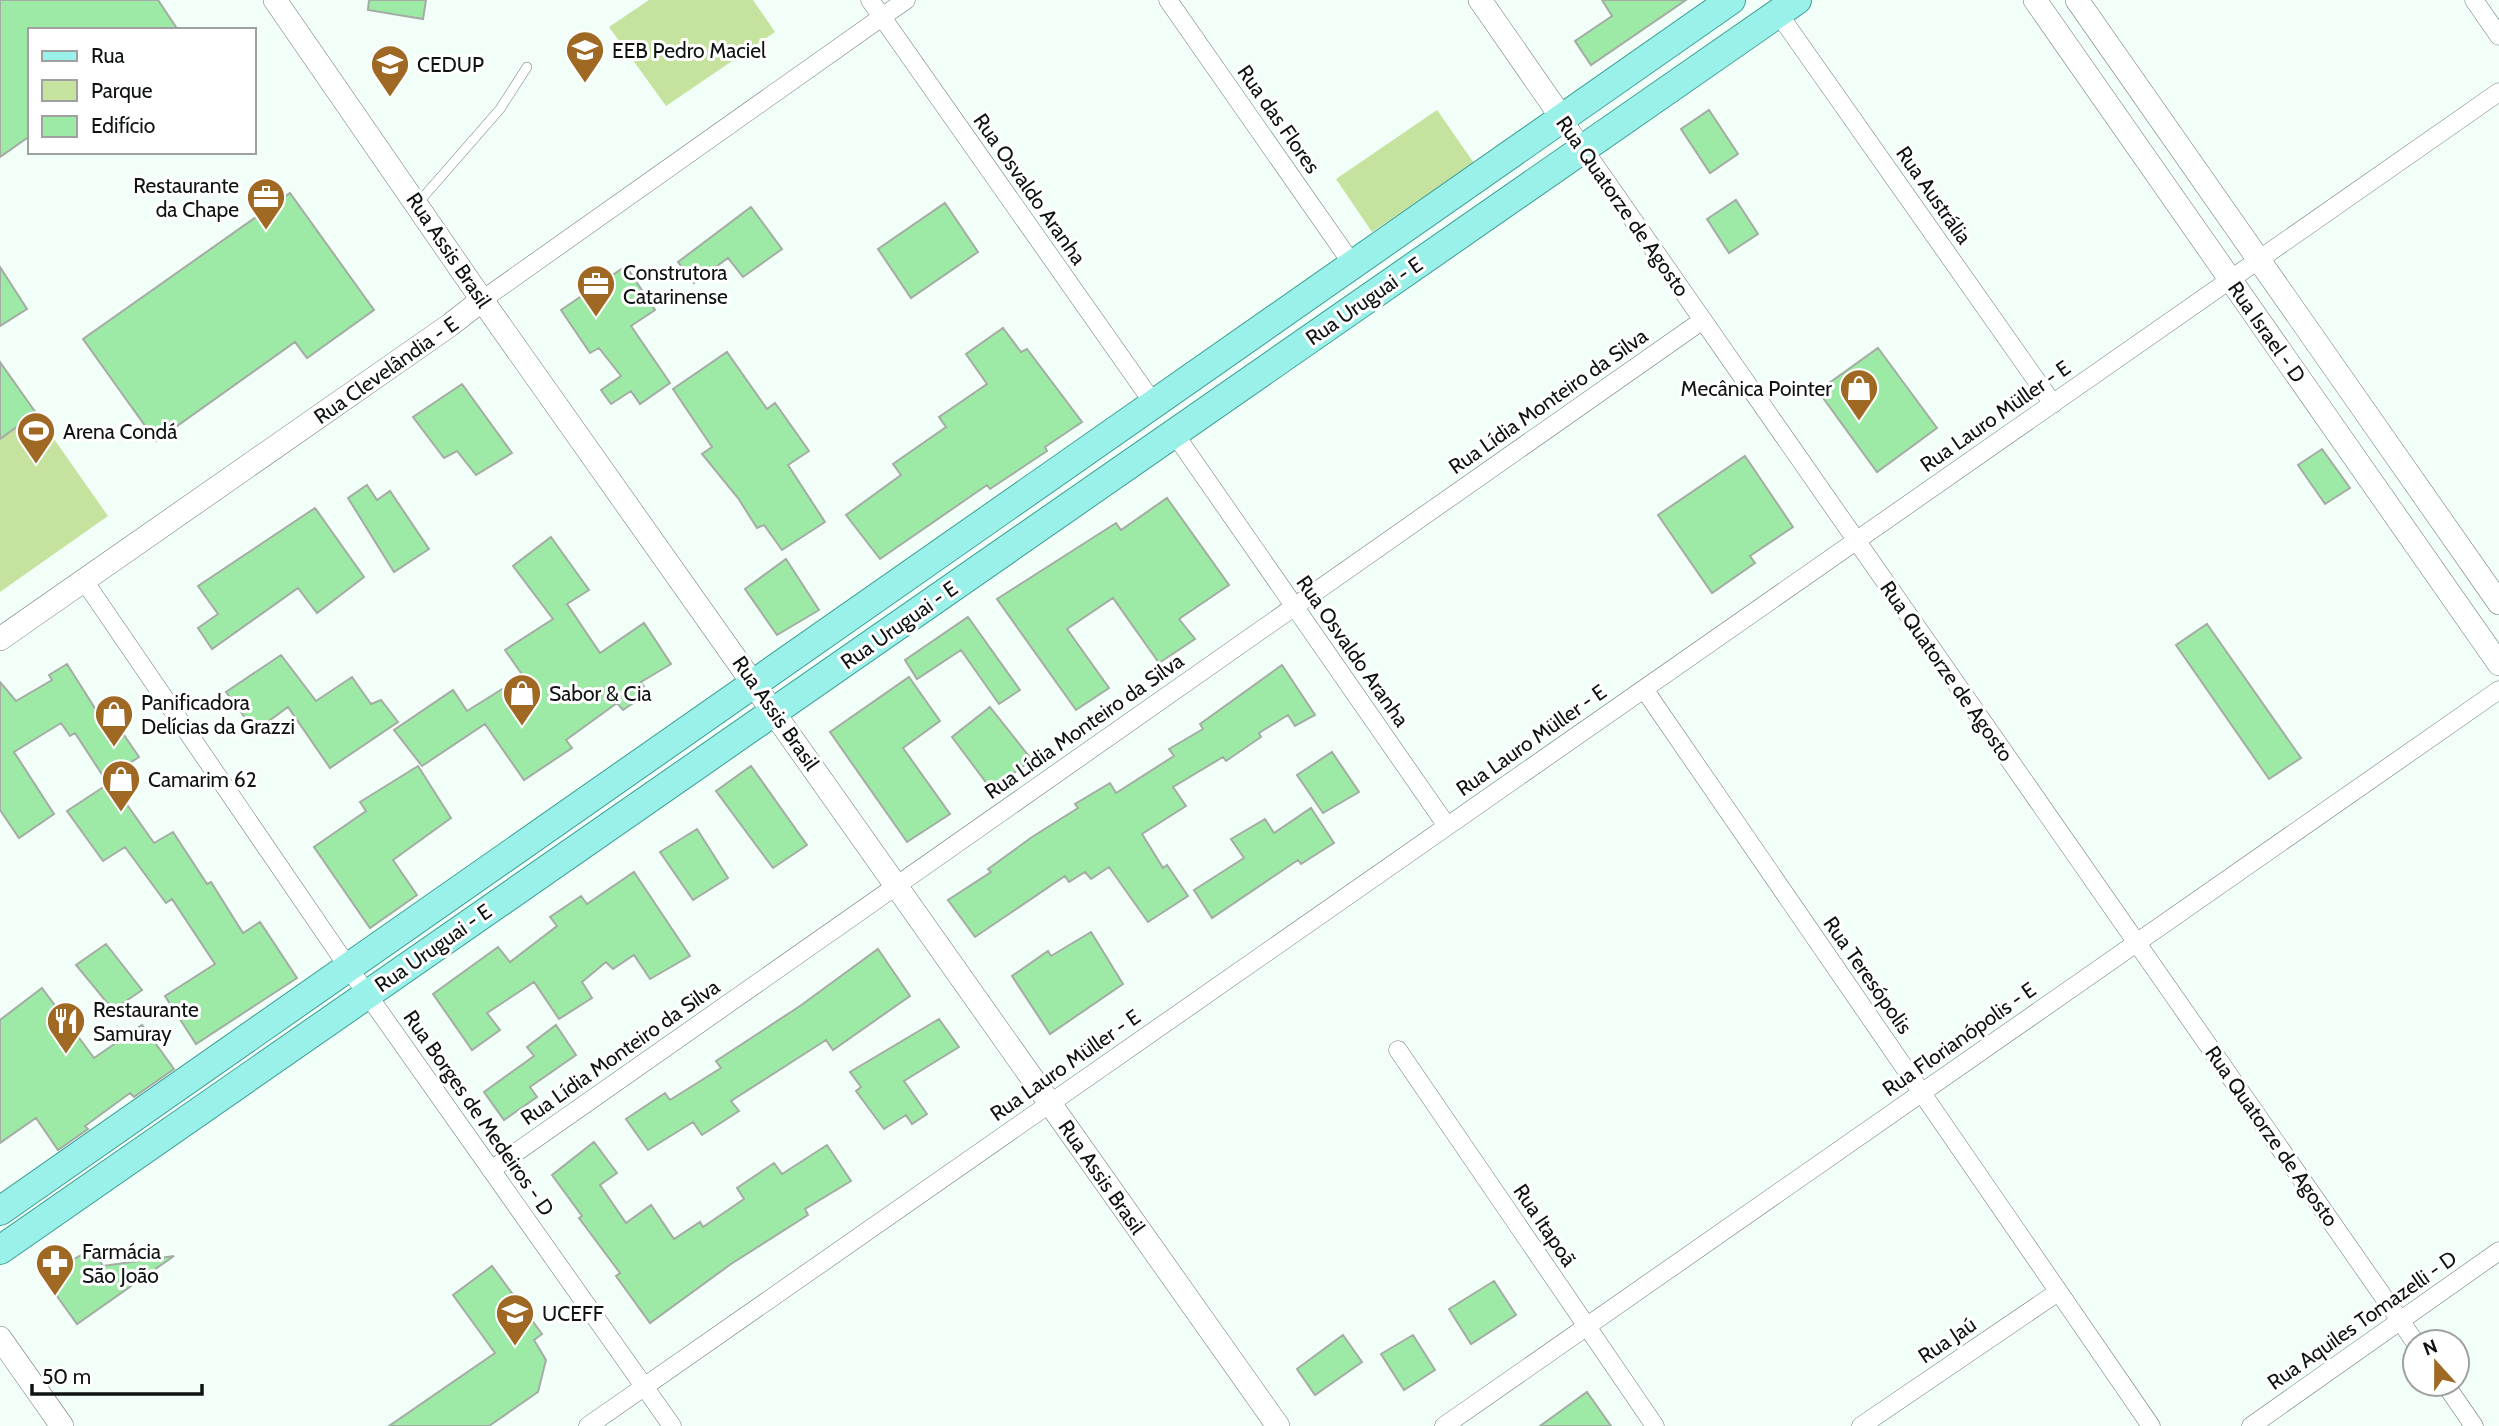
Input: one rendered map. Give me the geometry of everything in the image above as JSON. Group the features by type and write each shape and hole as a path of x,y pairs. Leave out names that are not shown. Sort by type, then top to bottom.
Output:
{"main road":[{"name":"Rua Uruguai - E","path":"0,1211 1731,0"},
{"name":"Rua Uruguai - E","path":"0,1250 1788,7"}],"street":[{"name":"Rua Assis Brasil","path":"275,0 418,203 482,300 1278,1426"},
{"name":"Rua Osvaldo Aranha","path":"870,0 1154,404"},
{"name":"Rua Clevelândia - E","path":"0,639 450,326 482,300 906,0"},
{"name":"Rua das Flores","path":"1168,0 1353,265"},
{"name":"Rua Quatorze de Agosto","path":"1480,0 2406,1328"},
{"name":"Rua Israel - D","path":"2035,0 2499,664"},
{"name":"Rua Israel - D","path":"2077,0 2499,603"},
{"path":"2474,0 2499,36"},
{"name":"Rua Austrália","path":"1788,7 2053,404"},
{"name":"Rua Lauro Müller - E","path":"588,1426 2499,92"},
{"name":"Rua Lídia Monteiro da Silva","path":"491,1170 1703,320"},
{"name":"Rua Osvaldo Aranha","path":"1174,433 1447,826"},
{"name":"Rua Borges de Medeiros - D","path":"85,582 348,967 672,1426"},
{"name":"Rua Teresópolis","path":"1644,689 2151,1426"},
{"name":"Rua Florianópolis - E","path":"1444,1426 2499,690"},
{"name":"Rua Itapoã","path":"1398,1050 1656,1426"},
{"name":"Rua Aquiles Tomazelli - D","path":"2251,1426 2499,1251"},
{"name":"Rua Jaú","path":"1864,1425 2058,1292"},
{"path":"0,1338 62,1426"},
{"path":"2455,1398 2474,1426"}],"lane":[{"path":"418,203 500,109 527,67"}],"green space":[{"path":"649,0 753,0 775,32 666,106 609,27"},
{"path":"1437,110 1474,163 1372,232 1336,179"},
{"name":"Arena Condá","path":"0,362 108,516 0,592"}],"building":[{"path":"0,0 158,0 177,28 28,28 28,137 0,157"},
{"path":"369,0 426,0 423,19 368,10"},
{"path":"1602,0 1686,0 1591,65 1575,41 1612,16"},
{"path":"1709,110 1738,154 1710,173 1681,129"},
{"path":"290,193 374,310 307,358 295,342 156,441 83,339"},
{"path":"1736,200 1758,234 1729,253 1707,219"},
{"path":"945,203 978,252 911,298 878,249"},
{"path":"751,207 782,249 743,277 728,258 694,283 678,262"},
{"path":"626,266 655,310 631,326 670,383 640,404 631,391 611,404 601,390 621,376 599,348 590,353 561,310"},
{"path":"0,267 27,309 0,326"},
{"path":"1003,328 1021,352 1027,349 1082,422 1045,447 1047,451 990,489 987,485 880,559 846,515 901,475 893,464 946,427 939,417 987,384 966,354"},
{"path":"1878,348 1937,428 1877,472 1818,391"},
{"path":"727,352 767,409 775,403 809,451 788,465 825,522 782,550 764,525 757,528 738,498 702,454 712,447 673,389"},
{"path":"0,362 36,413 0,439"},
{"path":"462,384 512,453 476,475 457,451 444,458 413,417"},
{"path":"2322,449 2350,488 2325,504 2298,465"},
{"path":"1745,456 1793,527 1750,556 1755,563 1712,593 1658,515"},
{"path":"367,485 377,500 390,491 429,549 394,572 348,498"},
{"path":"1167,498 1229,585 1179,619 1195,639 1159,663 1113,598 1067,629 1109,688 1076,710 997,599 1116,523 1121,530"},
{"path":"315,508 364,577 317,613 298,588 212,649 198,628 218,614 198,586"},
{"path":"551,537 589,590 567,604 600,653 644,623 671,664 641,682 648,693 623,710 617,703 566,740 572,748 524,780 485,724 422,766 394,730 453,690 467,711 523,676 505,650 553,619 513,566"},
{"path":"786,559 819,610 777,635 745,589"},
{"path":"968,617 1020,690 999,704 961,650 917,679 905,660"},
{"path":"2207,624 2301,758 2269,779 2176,645"},
{"path":"281,655 316,701 352,677 371,704 381,700 398,722 330,768 288,707 255,731 226,692"},
{"path":"67,664 103,721 111,716 139,757 105,779 75,733 70,736 61,723 14,752 54,814 19,838 0,810 0,682 16,701 52,680 49,675"},
{"path":"1282,665 1315,715 1295,726 1288,715 1259,733 1261,737 1226,761 1223,757 1173,787 1186,806 1142,834 1163,868 1167,865 1188,896 1148,922 1109,867 1091,879 1085,872 1069,882 1065,876 975,937 948,900 991,872 988,869 1032,837 1078,808 1075,804 1110,783 1116,793 1174,756 1169,749 1203,729 1200,724"},
{"path":"909,677 940,721 903,748 950,814 907,842 830,732"},
{"path":"990,707 1032,760 991,789 952,737"},
{"path":"1332,752 1359,792 1323,813 1297,775"},
{"path":"418,766 451,818 393,860 417,895 370,928 314,847 366,811 360,802"},
{"path":"751,766 807,845 773,868 716,791"},
{"path":"111,782 154,843 173,832 207,884 211,882 243,933 260,922 297,978 196,1044 165,996 215,964 172,899 166,903 125,847 103,861 67,811"},
{"path":"1311,808 1334,843 1301,864 1298,860 1212,918 1194,890 1244,858 1231,839 1265,819 1274,833"},
{"path":"697,829 728,878 693,900 660,852"},
{"path":"634,872 690,956 650,979 634,955 613,969 606,962 582,982 592,998 559,1019 534,982 487,1013 500,1030 472,1050 433,994 498,947 510,962 557,926 550,917 581,896 587,904"},
{"path":"1091,932 1123,984 1050,1034 1012,976 1048,951 1051,956"},
{"path":"106,944 142,990 113,1010 76,965"},
{"path":"878,949 910,996 833,1050 826,1040 731,1101 739,1111 702,1135 693,1122 648,1150 626,1119 665,1093 670,1100 721,1068 716,1061 800,1006"},
{"path":"42,988 94,1058 142,1025 174,1069 134,1097 130,1093 85,1126 88,1129 58,1150 36,1118 0,1143 0,1020"},
{"path":"939,1019 959,1047 904,1081 927,1114 912,1124 906,1115 884,1129 856,1091 861,1087 850,1072"},
{"path":"556,1025 576,1055 530,1087 537,1097 504,1120 484,1092 534,1056 527,1047"},
{"path":"594,1142 617,1173 600,1185 626,1223 651,1205 674,1239 700,1222 703,1227 744,1199 737,1188 774,1163 782,1174 827,1145 851,1181 805,1209 808,1215 731,1264 650,1323 616,1276 620,1273 579,1218 582,1216 552,1175"},
{"path":"92,1249 103,1266 174,1256 77,1324 47,1282 69,1268 67,1263"},
{"name":"UCEFF","path":"492,1266 542,1334 534,1340 546,1360 538,1392 489,1426 389,1426 495,1353 453,1295"},
{"path":"1494,1281 1516,1315 1471,1344 1449,1309"},
{"path":"1343,1335 1362,1362 1315,1395 1297,1369"},
{"path":"1413,1335 1435,1370 1404,1390 1381,1354"},
{"path":"1587,1392 1611,1426 1540,1426"}],"place":[{"name":"EEB Pedro Maciel","path":"585,84"},
{"name":"CEDUP","path":"390,98"},
{"name":"Restaurante da Chape","path":"266,231"},
{"name":"Construtora Catarinense","path":"596,318"},
{"name":"Mecânica Pointer","path":"1859,422"},
{"name":"Arena Condá","path":"36,465"},
{"name":"Sabor & Cia","path":"522,727"},
{"name":"Panificadora Delícias da Grazzi","path":"114,748"},
{"name":"Camarim 62","path":"121,813"},
{"name":"Restaurante Samuray","path":"66,1055"},
{"name":"Farmácia São João","path":"55,1297"},
{"name":"UCEFF","path":"515,1347"}]}
